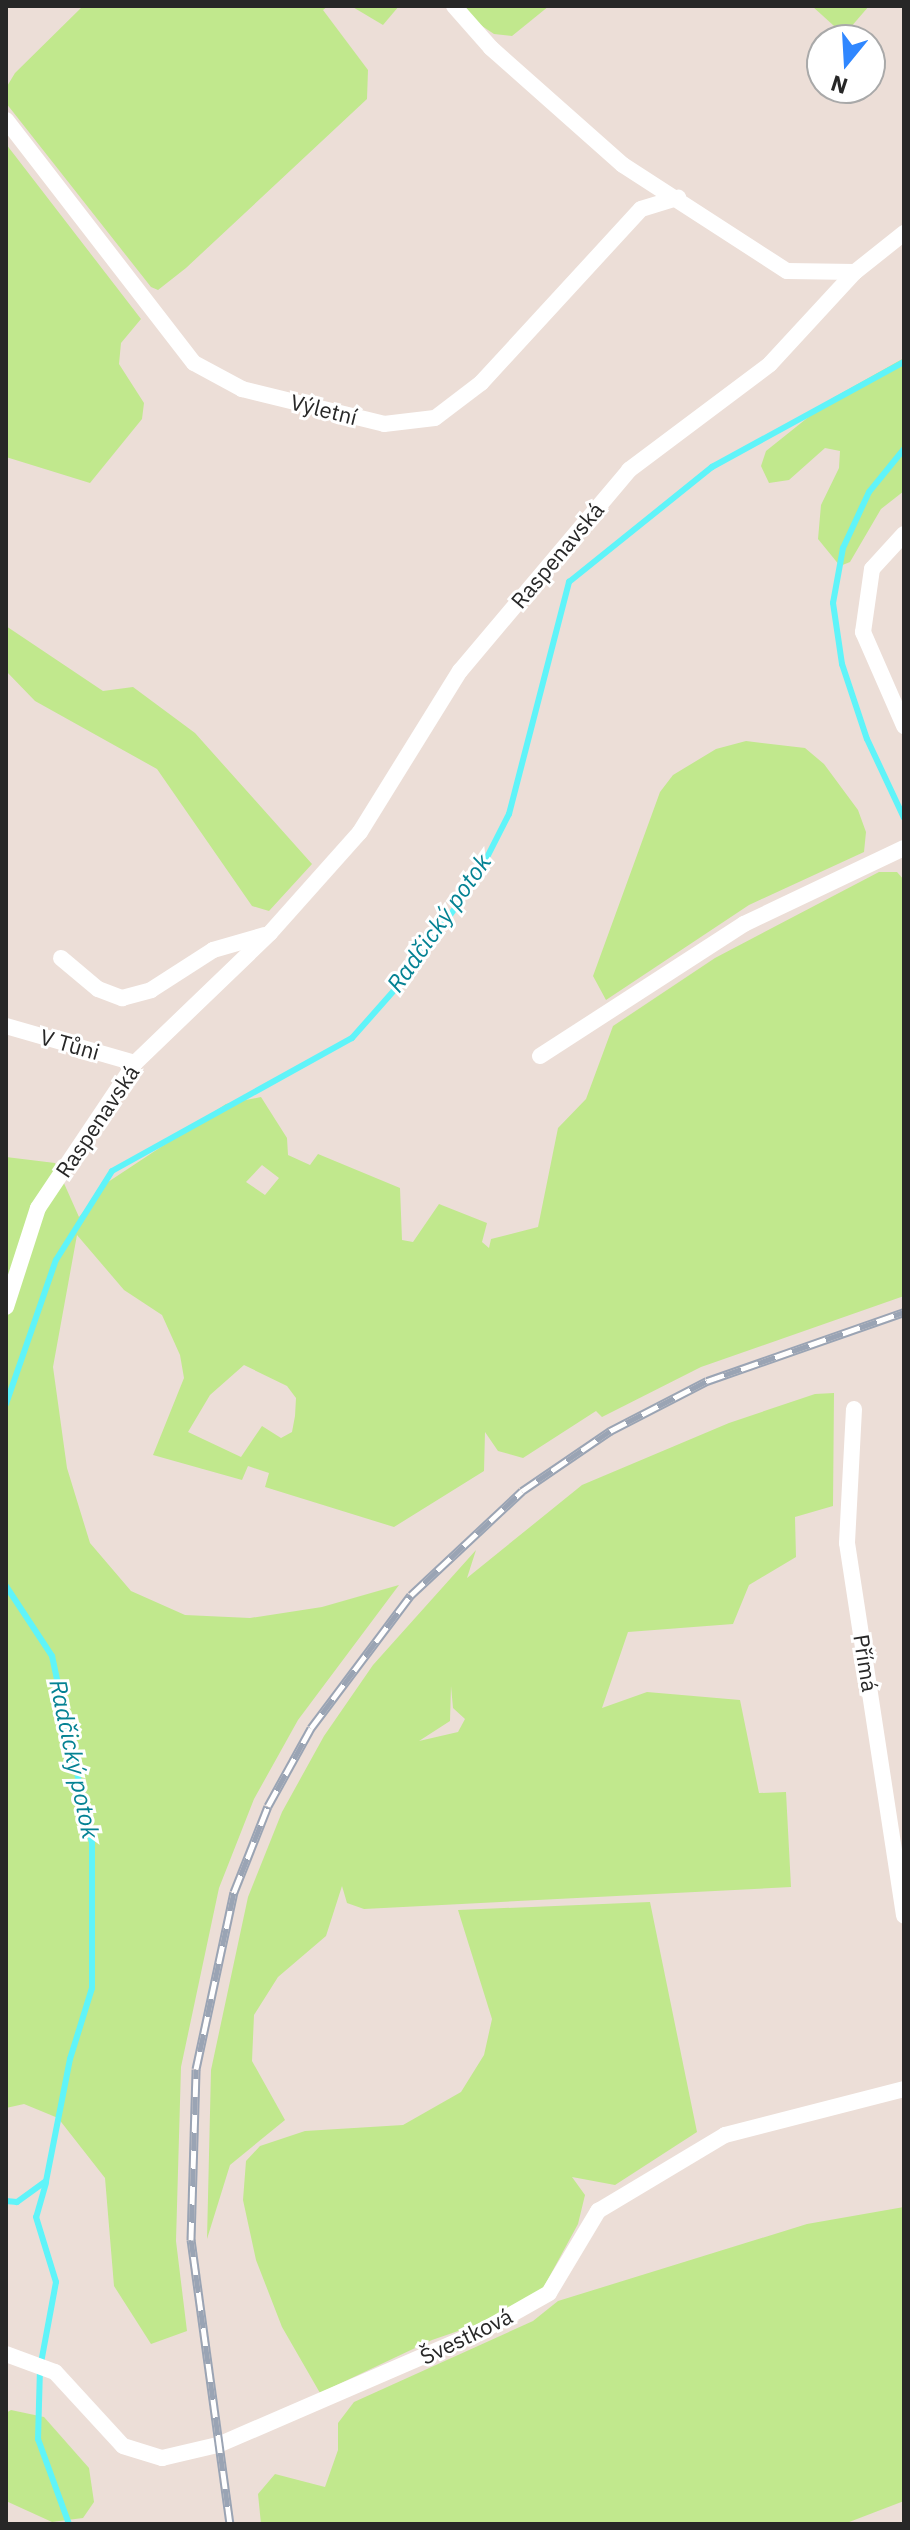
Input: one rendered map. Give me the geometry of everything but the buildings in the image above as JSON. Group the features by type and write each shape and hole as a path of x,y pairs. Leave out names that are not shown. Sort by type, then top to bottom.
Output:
{"street":[{"path":"454,6 491,48 623,165 787,271 855,272"},
{"name":"Výletní","path":"6,120 194,363 242,389 384,424 435,418 481,383 641,209 678,198"},
{"name":"Raspenavská","path":"6,1307 38,1208 135,1063 270,933 360,832 460,671 629,470 770,364 855,272 904,233"},
{"path":"904,534 872,569 863,632 904,726"},
{"path":"540,1056 744,924 904,848"},
{"path":"61,958 98,989 122,998 151,990 213,950 270,933"},
{"name":"V Tůni","path":"6,1026 135,1063"},
{"name":"Přímá","path":"854,1409 847,1543 904,1916"},
{"name":"Švestková","path":"6,2354 55,2372 123,2446 162,2458 218,2445 484,2330 549,2293 598,2211 725,2135 904,2089"}],"green space":[{"path":"83,6 328,6 323,10 368,70 367,99 186,268 158,290 151,287 6,103 6,88 15,73"},
{"path":"351,6 399,6 383,25"},
{"path":"452,6 549,6 512,36 494,34"},
{"path":"812,6 869,6 853,24 832,24"},
{"path":"6,144 141,319 121,343 119,364 144,403 142,419 90,483 6,457"},
{"path":"904,358 904,491 881,509 850,562 840,566 818,539 821,505 839,468 840,451 825,448 789,480 769,483 761,466 766,451 831,399"},
{"path":"6,626 103,691 133,687 195,733 312,864 269,911 252,906 157,769 35,701 6,671"},
{"path":"746,741 805,748 824,764 858,810 866,832 864,852 749,905 606,1000 593,976 660,792 673,775 716,749"},
{"path":"879,872 897,872 904,880 904,1296 701,1367 602,1417 596,1411 523,1458 498,1451 485,1432 484,1471 394,1527 265,1487 269,1473 248,1466 242,1480 153,1455 184,1378 180,1355 162,1315 124,1290 77,1235 53,1367 67,1468 90,1543 131,1591 185,1615 250,1618 322,1607 399,1585 298,1720 254,1799 219,1888 181,2067 176,2241 187,2331 151,2344 114,2286 105,2178 58,2118 24,2104 6,2108 6,1157 55,1163 79,1217 108,1182 226,1104 261,1097 287,1138 288,1155 310,1165 318,1154 400,1188 402,1240 413,1242 439,1204 487,1223 482,1242 489,1248 491,1239 538,1227 558,1128 586,1099 613,1026 715,958","holes":["262,1165 279,1178 265,1195 246,1182","244,1365 287,1386 296,1398 292,1432 281,1438 262,1426 241,1457 188,1432 210,1395"]},
{"path":"834,1393 833,1506 795,1517 796,1557 749,1585 733,1624 628,1632 602,1708 647,1692 740,1700 759,1793 786,1792 791,1887 364,1909 347,1903 342,1886 326,1936 278,1977 254,2015 252,2061 285,2120 230,2165 207,2239 211,2070 248,1897 282,1812 324,1736 373,1665 476,1550 467,1578 582,1485 729,1423 815,1394","holes":["451,1686 453,1708 465,1719 458,1732 419,1741 450,1721"]},
{"path":"650,1902 697,2132 615,2185 572,2177 585,2195 578,2224 540,2294 499,2317 432,2340 320,2393 282,2327 256,2260 243,2200 246,2161 260,2146 305,2131 403,2125 461,2092 484,2055 492,2019 458,1910"},
{"path":"904,2207 904,2501 844,2524 261,2524 258,2494 275,2474 325,2487 338,2450 338,2423 354,2402 533,2321 558,2301 807,2224"},
{"path":"11,2410 44,2417 89,2468 94,2502 83,2518 52,2522 6,2501 6,2413"}],"waterway":[{"name":"Radčický potok","path":"6,1404 56,1260 112,1171 352,1038 405,978 476,879 509,814 569,582 712,467 904,362"},
{"path":"904,449 869,492 843,548 833,603 842,664 867,739 904,818"},
{"name":"Radčický potok","path":"6,1586 52,1656 92,1842 92,1988 70,2059 46,2181 17,2202 6,2201"},
{"path":"46,2183 36,2217 56,2282 40,2368 38,2439 69,2524"}],"railway":[{"path":"230,2524 191,2240 196,2069 234,1892 268,1806 311,1728 411,1595 522,1491 610,1431 707,1381 904,1312"}]}
